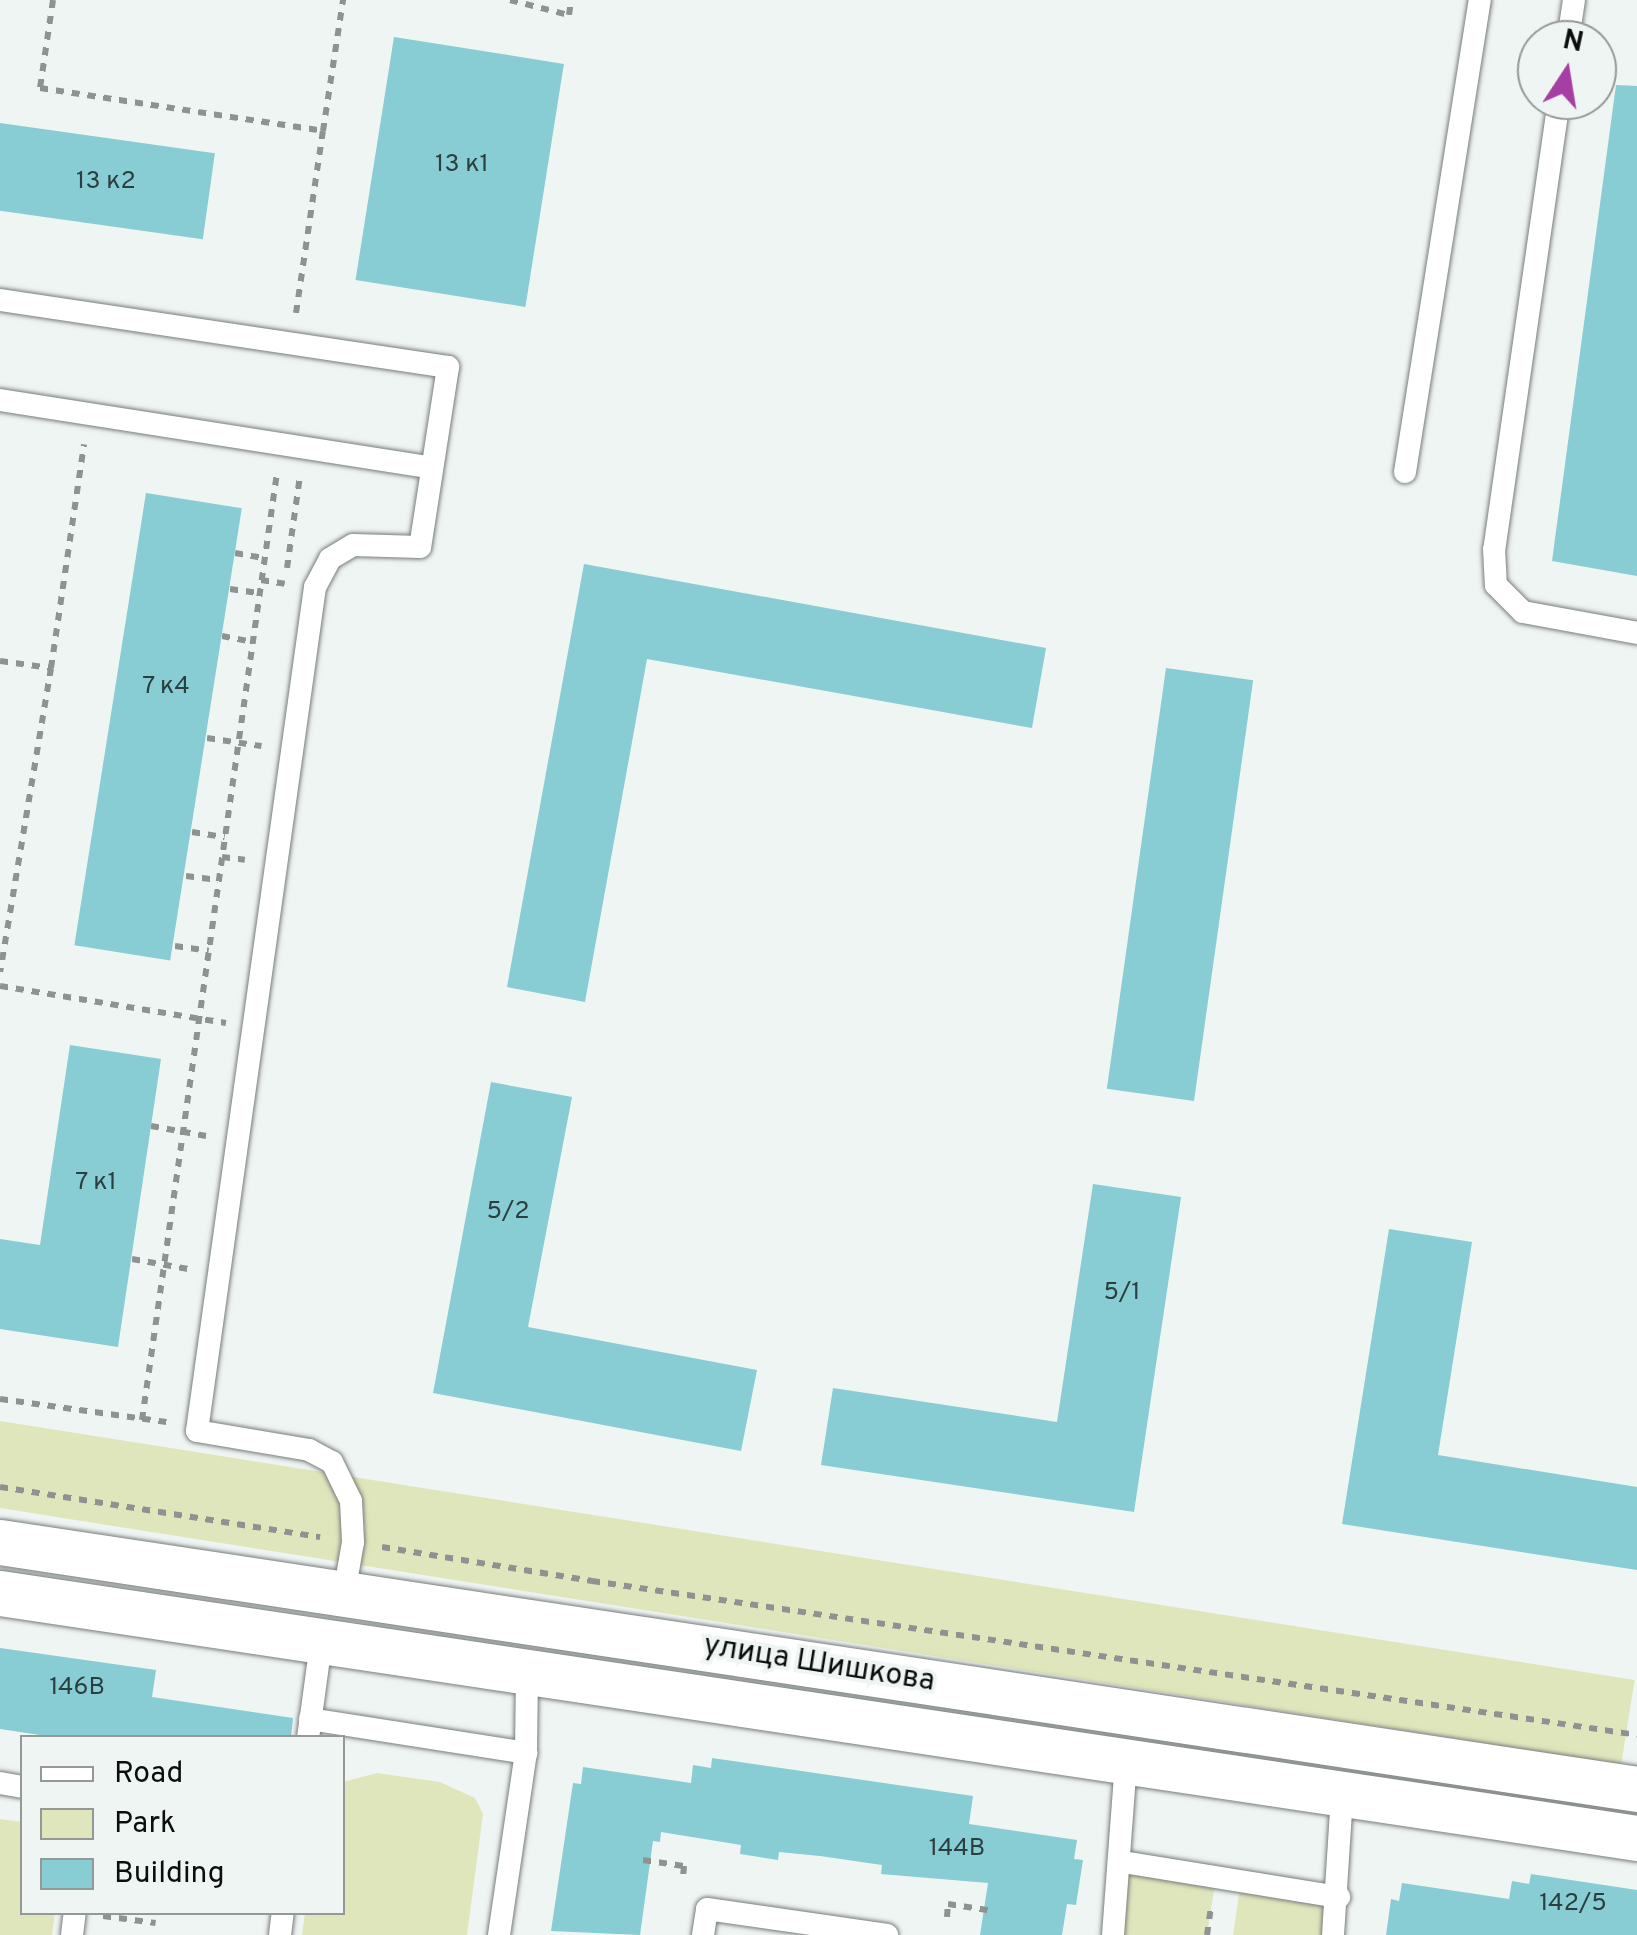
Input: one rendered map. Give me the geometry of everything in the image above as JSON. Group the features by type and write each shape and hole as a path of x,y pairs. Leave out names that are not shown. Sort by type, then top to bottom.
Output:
{"street":[{"name":"улица Шишкова","path":"0,1542 1637,1789"},
{"name":"улица Шишкова","path":"0,1593 1637,1838"}],"lane":[{"path":"1405,472 1480,0"},
{"path":"1556,120 1494,549 1496,585 1524,612 1637,634"},
{"path":"0,300 448,367 420,546 353,545 330,559 315,587 197,1431 310,1450 332,1462 351,1501 353,1542 344,1594"},
{"path":"0,400 432,468"},
{"path":"321,1643 309,1728 526,1753"},
{"path":"499,1935 526,1753 527,1673"},
{"path":"1113,1935 1123,1862 1126,1762"},
{"path":"1333,1935 1342,1794"},
{"path":"1123,1862 1338,1897"},
{"path":"703,1935 707,1909 887,1935"}],"path":[{"path":"53,0 40,88 323,132"},
{"path":"292,344 343,0"},
{"path":"510,0 568,15 571,0"},
{"path":"0,972 51,668 87,413"},
{"path":"142,1420 277,472"},
{"path":"282,602 300,474"},
{"path":"235,553 264,558"},
{"path":"261,580 284,584"},
{"path":"230,589 260,593"},
{"path":"222,636 252,642"},
{"path":"0,661 51,668"},
{"path":"259,765 264,728"},
{"path":"207,738 262,746"},
{"path":"192,832 224,837"},
{"path":"243,878 248,841"},
{"path":"222,857 246,860"},
{"path":"186,876 218,880"},
{"path":"174,946 208,952"},
{"path":"0,986 254,1026"},
{"path":"220,1042 225,1004"},
{"path":"204,1155 209,1117"},
{"path":"151,1126 206,1136"},
{"path":"185,1288 190,1250"},
{"path":"132,1258 188,1269"},
{"path":"0,1399 166,1423 168,1404"},
{"path":"592,1580 1637,1735"},
{"path":"643,1860 684,1866 682,1877"},
{"path":"947,1917 948,1904 992,1911"},
{"path":"92,1915 156,1923"}],"green space":[{"path":"0,1421 1635,1680 1621,1765 0,1508"},
{"path":"377,1773 440,1782 475,1798 483,1814 467,1935 302,1935 305,1915 345,1915 345,1781"},
{"path":"0,1819 20,1822 20,1915 55,1915 52,1935 0,1935"},
{"path":"1123,1862 1216,1877 1207,1935 1113,1935"},
{"path":"1241,1881 1339,1897 1333,1935 1233,1935"}],"building":[{"path":"394,37 564,64 525,307 356,280"},
{"path":"1617,85 1637,86 1637,576 1552,561 1611,120 1617,120"},
{"path":"0,123 215,153 203,239 0,211"},
{"path":"146,493 242,508 170,961 74,945"},
{"path":"584,564 1046,648 1032,728 647,659 585,1002 507,987"},
{"path":"1166,668 1253,680 1194,1101 1107,1089"},
{"path":"70,1045 161,1059 118,1347 0,1329 0,1239 40,1245"},
{"path":"491,1082 572,1097 528,1327 757,1370 741,1451 433,1393"},
{"path":"1093,1184 1181,1197 1134,1512 821,1465 833,1388 1057,1422"},
{"path":"1389,1229 1472,1242 1438,1455 1637,1487 1637,1570 1342,1524"},
{"path":"0,1648 156,1670 152,1697 293,1718 291,1735 40,1735 0,1729"},
{"path":"712,1758 973,1796 969,1824 1077,1840 1074,1859 1083,1860 1076,1905 1067,1904 1062,1935 980,1935 988,1883 881,1874 882,1865 820,1856 779,1852 778,1860 740,1854 741,1845 661,1832 660,1842 653,1841 640,1935 551,1931 573,1783 581,1784 583,1767 691,1783 693,1765 711,1768"},
{"path":"1531,1874 1637,1890 1637,1935 1386,1935 1391,1899 1399,1901 1402,1883 1509,1899 1512,1881 1529,1884"}]}
